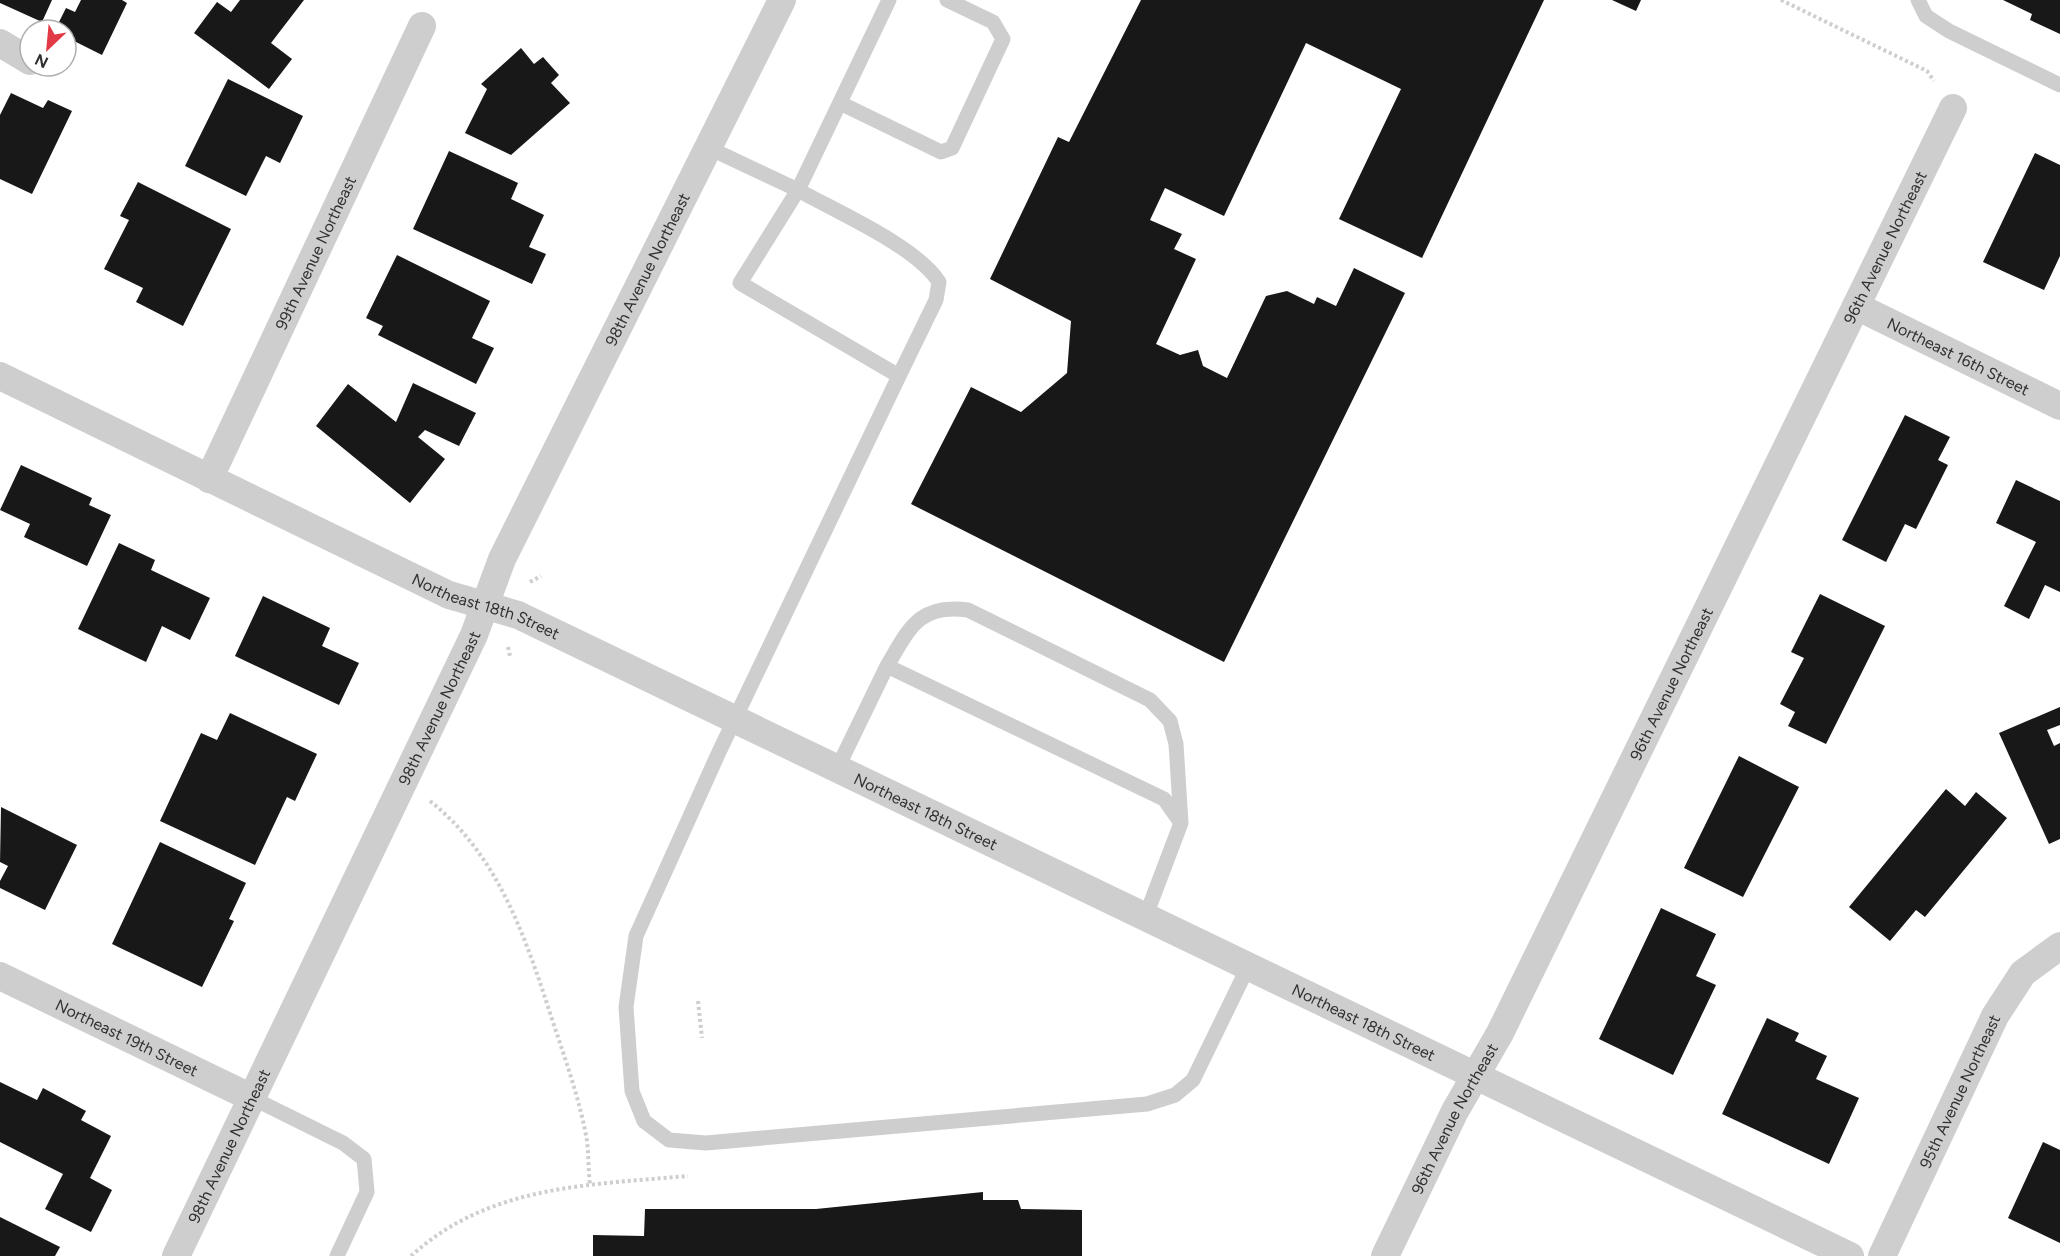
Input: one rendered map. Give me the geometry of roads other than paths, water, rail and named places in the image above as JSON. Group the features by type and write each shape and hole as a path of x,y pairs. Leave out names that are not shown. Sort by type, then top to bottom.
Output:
{"street":[{"name":"98th Avenue Northeast","path":"176,1256 254,1099 474,635 502,559 782,0"},
{"name":"99th Avenue Northeast","path":"208,479 422,26"},
{"path":"0,43 18,54"},
{"name":"96th Avenue Northeast","path":"1385,1256 1455,1111 1500,1033 1953,108"},
{"name":"Northeast 16th Street","path":"1856,306 2060,406"},
{"name":"Northeast 18th Street","path":"0,376 449,595 518,615 1248,968 1476,1074 1850,1256"},
{"name":"95th Avenue Northeast","path":"1882,1256 1995,1016 2023,973 2060,946"},
{"name":"Northeast 19th Street","path":"0,976 254,1099"}],"lane":[{"path":"889,0 798,190 740,283 899,376"},
{"path":"840,103 941,152 952,148 1003,39 993,22 947,0"},
{"path":"1918,0 1926,16 1949,31 2060,85"},
{"path":"709,148 798,190 899,247 931,269 939,282 936,300 735,720 636,936 626,1008 632,1091 644,1121 669,1140 706,1143 1147,1104 1175,1095 1193,1080 1248,968"},
{"path":"837,769 887,666 911,626 927,613 948,607 968,610 1150,700 1170,721 1176,744 1181,823 1145,918"},
{"path":"887,666 1164,799 1181,823"},
{"path":"254,1099 343,1143 364,1159 367,1192 337,1256"}]}
